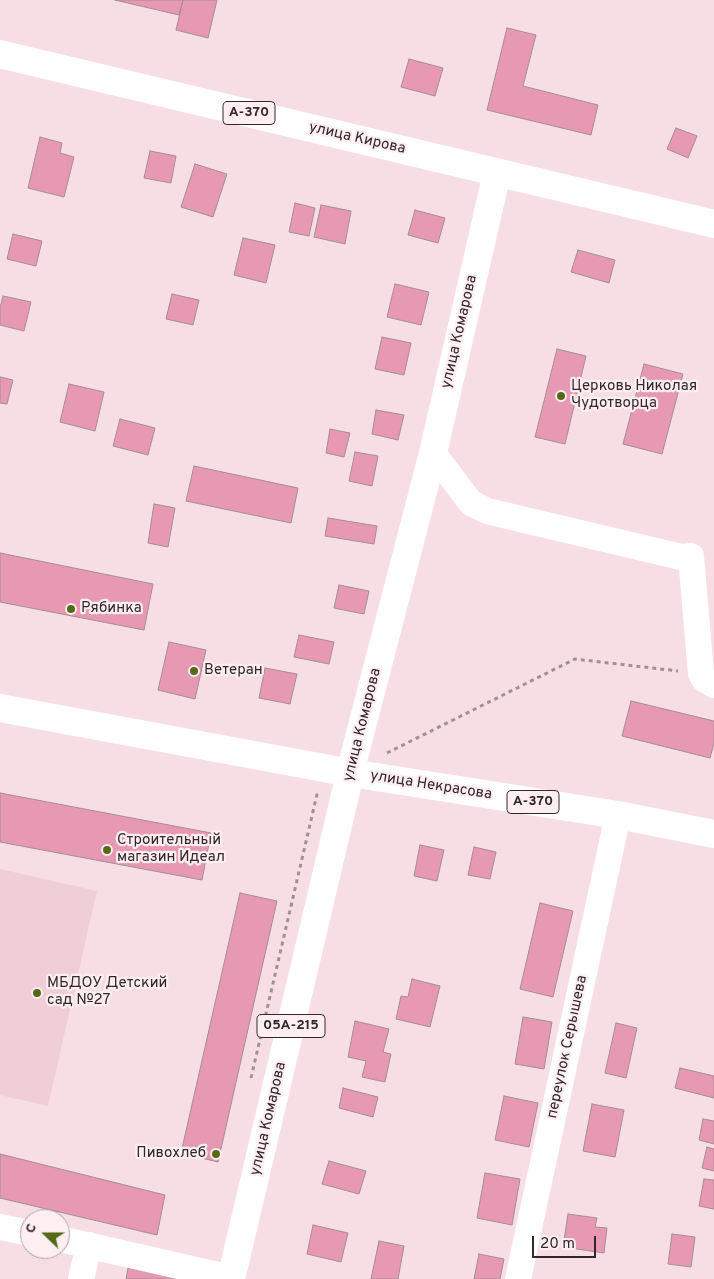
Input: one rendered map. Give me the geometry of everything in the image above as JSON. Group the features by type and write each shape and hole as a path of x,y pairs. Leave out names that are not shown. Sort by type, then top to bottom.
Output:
{"main road":[{"name":"улица Кирова","path":"0,54 714,224"},
{"name":"улица Комарова","path":"231,1279 351,773 433,453 497,172"},
{"name":"улица Некрасова","path":"0,708 351,773 618,815 714,834"}],"lane":[{"path":"433,453 471,503 486,511 681,557 691,556 707,680"},
{"name":"переулок Серышева","path":"518,1279 618,815"},
{"path":"0,1227 20,1231"},
{"path":"70,1241 231,1279"},
{"path":"81,1279 89,1245"}],"path":[{"path":"381,756 575,659 707,680"}],"shaded area":[{"name":"МБДОУ Детский сад №27","path":"0,869 97,891 48,1106 0,1095"}],"building":[{"path":"115,0 183,0 179,15"},
{"path":"183,0 217,0 208,38 176,30"},
{"path":"507,28 536,35 523,86 598,105 591,135 487,110"},
{"path":"409,59 443,68 435,96 401,87"},
{"path":"676,128 697,136 688,158 667,149"},
{"path":"40,137 62,143 60,153 74,157 64,197 28,188"},
{"path":"150,151 176,156 171,183 144,178"},
{"path":"195,164 227,174 213,217 181,207"},
{"path":"295,203 315,208 309,236 289,232"},
{"path":"321,205 351,211 345,244 314,237"},
{"path":"415,210 445,218 438,243 408,235"},
{"path":"13,234 42,241 36,266 7,259"},
{"path":"243,238 275,245 266,283 234,275"},
{"path":"578,250 615,260 609,283 571,272"},
{"path":"395,284 429,292 421,325 387,317"},
{"path":"172,294 199,300 193,325 166,319"},
{"path":"3,296 31,302 24,331 0,325 0,308"},
{"path":"382,337 411,343 404,375 375,369"},
{"name":"Церковь Николая Чудотворца","path":"557,349 586,356 565,444 535,437"},
{"path":"644,364 683,374 662,454 623,444"},
{"path":"0,377 13,380 7,404 0,403"},
{"path":"69,384 104,392 95,431 60,422"},
{"path":"376,410 404,415 398,440 372,434"},
{"path":"120,419 155,428 148,455 113,446"},
{"path":"330,429 350,433 344,457 326,453"},
{"path":"355,452 378,456 372,486 349,481"},
{"path":"194,466 298,488 291,523 186,501"},
{"path":"154,504 175,508 168,547 148,543"},
{"path":"328,518 377,526 374,544 325,536"},
{"path":"0,553 153,584 144,630 0,602"},
{"path":"339,585 369,591 364,614 334,608"},
{"path":"299,635 334,642 329,664 294,657"},
{"path":"169,642 206,650 195,699 158,690"},
{"path":"265,668 297,674 290,704 259,698"},
{"path":"631,701 714,721 714,743 710,758 622,736"},
{"path":"0,793 211,833 202,880 0,842"},
{"path":"420,845 444,850 437,881 414,876"},
{"path":"474,847 496,852 490,879 468,875"},
{"path":"240,893 277,901 218,1162 181,1153"},
{"path":"540,903 573,911 553,997 520,989"},
{"path":"412,979 440,986 430,1027 396,1019 401,996 408,997"},
{"path":"523,1017 552,1022 544,1069 515,1064"},
{"path":"355,1021 389,1029 383,1052 391,1054 385,1082 362,1077 366,1061 348,1057"},
{"path":"616,1023 637,1028 626,1078 605,1073"},
{"path":"680,1068 714,1076 714,1098 675,1088"},
{"path":"343,1088 378,1097 373,1117 339,1108"},
{"path":"504,1096 538,1103 529,1147 495,1140"},
{"path":"592,1104 624,1110 615,1157 583,1151"},
{"path":"703,1119 714,1121 714,1144 699,1140"},
{"path":"707,1147 714,1149 714,1171 702,1168"},
{"path":"0,1154 165,1195 157,1235 70,1214 70,1209 47,1209 0,1198"},
{"path":"329,1161 366,1171 359,1194 322,1184"},
{"path":"485,1173 520,1179 512,1225 477,1218"},
{"path":"704,1179 714,1180 714,1209 699,1206"},
{"path":"568,1214 597,1218 595,1227 607,1228 604,1253 563,1247"},
{"path":"313,1225 348,1233 341,1262 307,1254"},
{"path":"672,1234 695,1237 691,1267 668,1264"},
{"path":"379,1241 404,1246 398,1279 371,1279"},
{"path":"479,1254 504,1259 500,1279 474,1279"},
{"path":"128,1268 177,1276 176,1279 126,1279"}],"place":[{"name":"Церковь Николая Чудотворца","path":"561,396"},
{"name":"Рябинка","path":"71,609"},
{"name":"Ветеран","path":"194,671"},
{"name":"Строительный магазин Идеал","path":"107,850"},
{"name":"МБДОУ Детский сад №27","path":"37,993"},
{"name":"Пивохлеб","path":"216,1154"}]}
